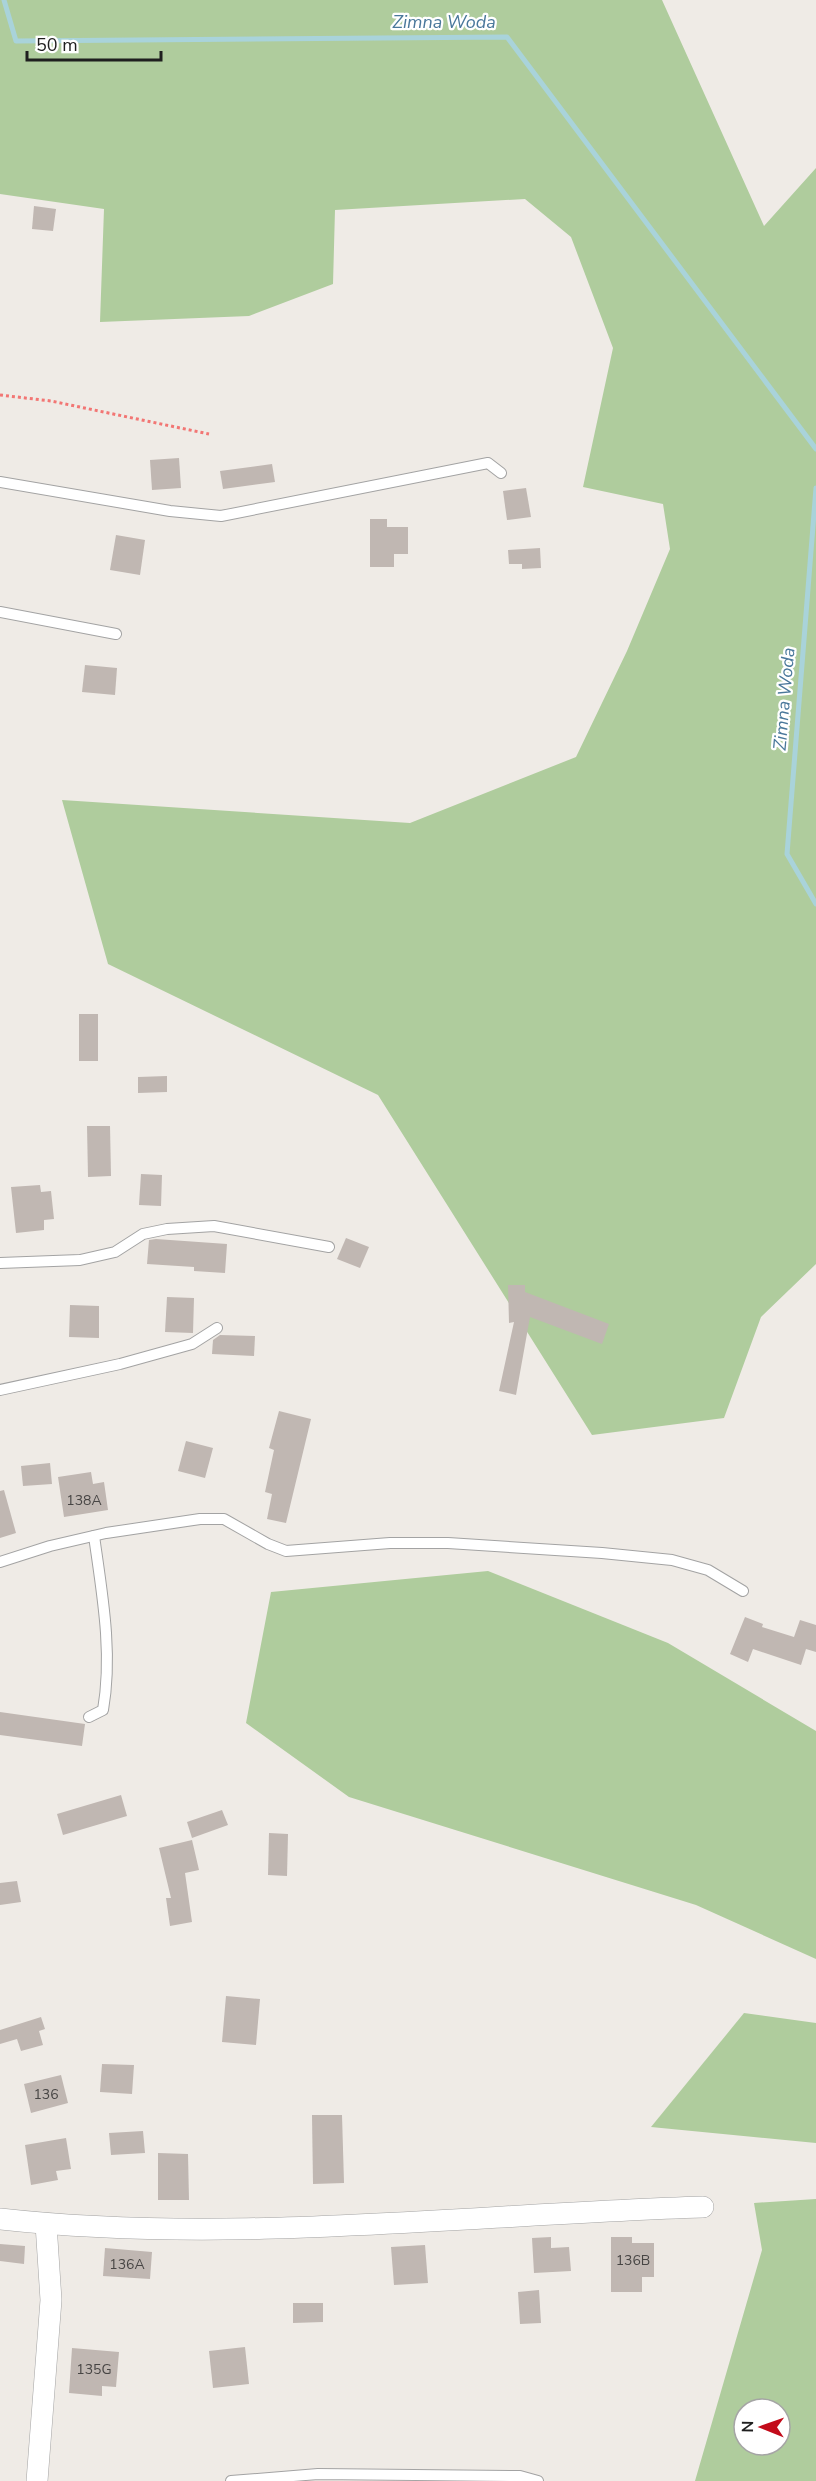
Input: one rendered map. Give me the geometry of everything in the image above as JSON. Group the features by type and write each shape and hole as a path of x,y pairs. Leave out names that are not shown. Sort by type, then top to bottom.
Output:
{"street":[{"path":"0,2219 45,2224 155,2229 267,2229 585,2211 703,2207"},
{"path":"37,2481 51,2300 45,2224"}],"lane":[{"path":"0,482 170,511 221,516 488,463 501,473"},
{"path":"0,612 116,634"},
{"path":"0,1263 80,1260 115,1252 142,1234 167,1229 214,1226 329,1246"},
{"path":"0,1390 120,1364 192,1344 217,1328"},
{"path":"0,1562 50,1546 94,1536 200,1519 224,1519 268,1544 286,1551 390,1543 448,1543 602,1553 672,1560 708,1570 744,1591"},
{"path":"89,1717 103,1710 107,1687 105,1618 94,1536"},
{"path":"231,2481 318,2474 520,2476 538,2481"}],"path":[{"path":"0,395 51,401 209,434"}],"green space":[{"path":"0,0 662,0 764,226 816,168 816,1264 761,1317 724,1418 592,1435 378,1095 108,964 62,800 410,823 576,757 627,651 670,549 663,504 583,487 613,348 571,237 525,199 335,210 333,284 249,316 100,322 104,209 0,194"},
{"path":"488,1571 668,1643 816,1731 816,1959 696,1905 349,1797 246,1723 271,1592"},
{"path":"744,2013 816,2023 816,2143 651,2127"},
{"path":"816,2199 816,2481 695,2481 762,2250 754,2203"}],"building":[{"path":"34,206 56,209 53,231 32,229"},
{"path":"179,458 181,488 152,490 150,460"},
{"path":"272,464 275,482 223,489 220,471"},
{"path":"526,488 531,517 507,520 503,491"},
{"path":"370,519 387,519 387,527 408,527 408,554 394,554 394,567 370,567"},
{"path":"116,535 145,540 140,575 110,570"},
{"path":"540,548 541,568 522,569 522,564 509,564 508,550"},
{"path":"85,665 117,668 115,695 82,692"},
{"path":"79,1014 98,1014 98,1061 79,1061"},
{"path":"167,1076 167,1092 138,1093 138,1077"},
{"path":"87,1126 110,1126 111,1176 88,1177"},
{"path":"141,1174 162,1175 161,1206 139,1205"},
{"path":"40,1185 41,1192 51,1191 54,1219 44,1220 44,1230 16,1233 11,1187"},
{"path":"346,1238 369,1247 360,1268 337,1259"},
{"path":"149,1240 227,1244 225,1273 194,1271 194,1267 147,1264"},
{"path":"508,1285 525,1285 525,1292 609,1324 602,1344 530,1317 516,1395 499,1391 514,1322 509,1323"},
{"path":"167,1297 194,1298 193,1333 165,1332"},
{"path":"70,1305 99,1306 99,1338 69,1337"},
{"path":"220,1335 255,1336 254,1356 212,1354 213,1340"},
{"path":"279,1411 311,1419 286,1523 267,1519 272,1494 265,1492 274,1450 269,1448"},
{"path":"186,1441 213,1448 205,1478 178,1471"},
{"path":"50,1463 52,1484 23,1486 21,1466"},
{"path":"91,1472 93,1484 104,1482 108,1510 64,1517 58,1477"},
{"path":"4,1490 16,1533 0,1538 0,1491"},
{"path":"745,1617 763,1624 762,1627 794,1637 800,1620 816,1625 816,1652 806,1649 801,1665 753,1649 748,1662 730,1654"},
{"path":"0,1712 85,1724 82,1746 0,1735"},
{"path":"121,1795 127,1816 63,1835 57,1814"},
{"path":"222,1810 228,1825 192,1838 187,1822"},
{"path":"269,1833 288,1834 287,1876 268,1875"},
{"path":"192,1840 199,1870 185,1873 192,1922 170,1926 166,1898 171,1898 159,1848"},
{"path":"17,1881 21,1902 0,1905 0,1883"},
{"path":"226,1996 260,1999 256,2045 222,2042"},
{"path":"41,2017 45,2029 39,2031 43,2045 21,2051 17,2039 0,2044 0,2030"},
{"path":"102,2064 134,2065 132,2094 100,2092"},
{"path":"61,2075 68,2103 31,2113 24,2084"},
{"path":"312,2115 342,2115 344,2183 313,2184"},
{"path":"143,2131 145,2153 111,2155 109,2133"},
{"path":"66,2138 71,2169 56,2171 58,2180 31,2185 25,2145"},
{"path":"158,2153 188,2154 189,2200 158,2200"},
{"path":"551,2237 551,2248 569,2247 571,2271 534,2273 532,2238"},
{"path":"611,2237 632,2237 632,2243 654,2243 654,2277 642,2277 642,2292 611,2292"},
{"path":"0,2244 25,2246 24,2264 0,2261"},
{"path":"425,2245 428,2283 394,2285 391,2247"},
{"path":"105,2248 152,2252 150,2279 103,2276"},
{"path":"539,2290 541,2323 520,2324 518,2292"},
{"path":"293,2303 323,2303 323,2322 293,2323"},
{"path":"245,2347 249,2384 213,2388 209,2351"},
{"path":"72,2348 119,2352 116,2387 102,2386 102,2396 69,2393"}],"waterway":[{"name":"Zimna Woda","path":"4,0 16,41 507,37 816,449"},
{"name":"Zimna Woda","path":"816,488 787,854 816,904"}]}
